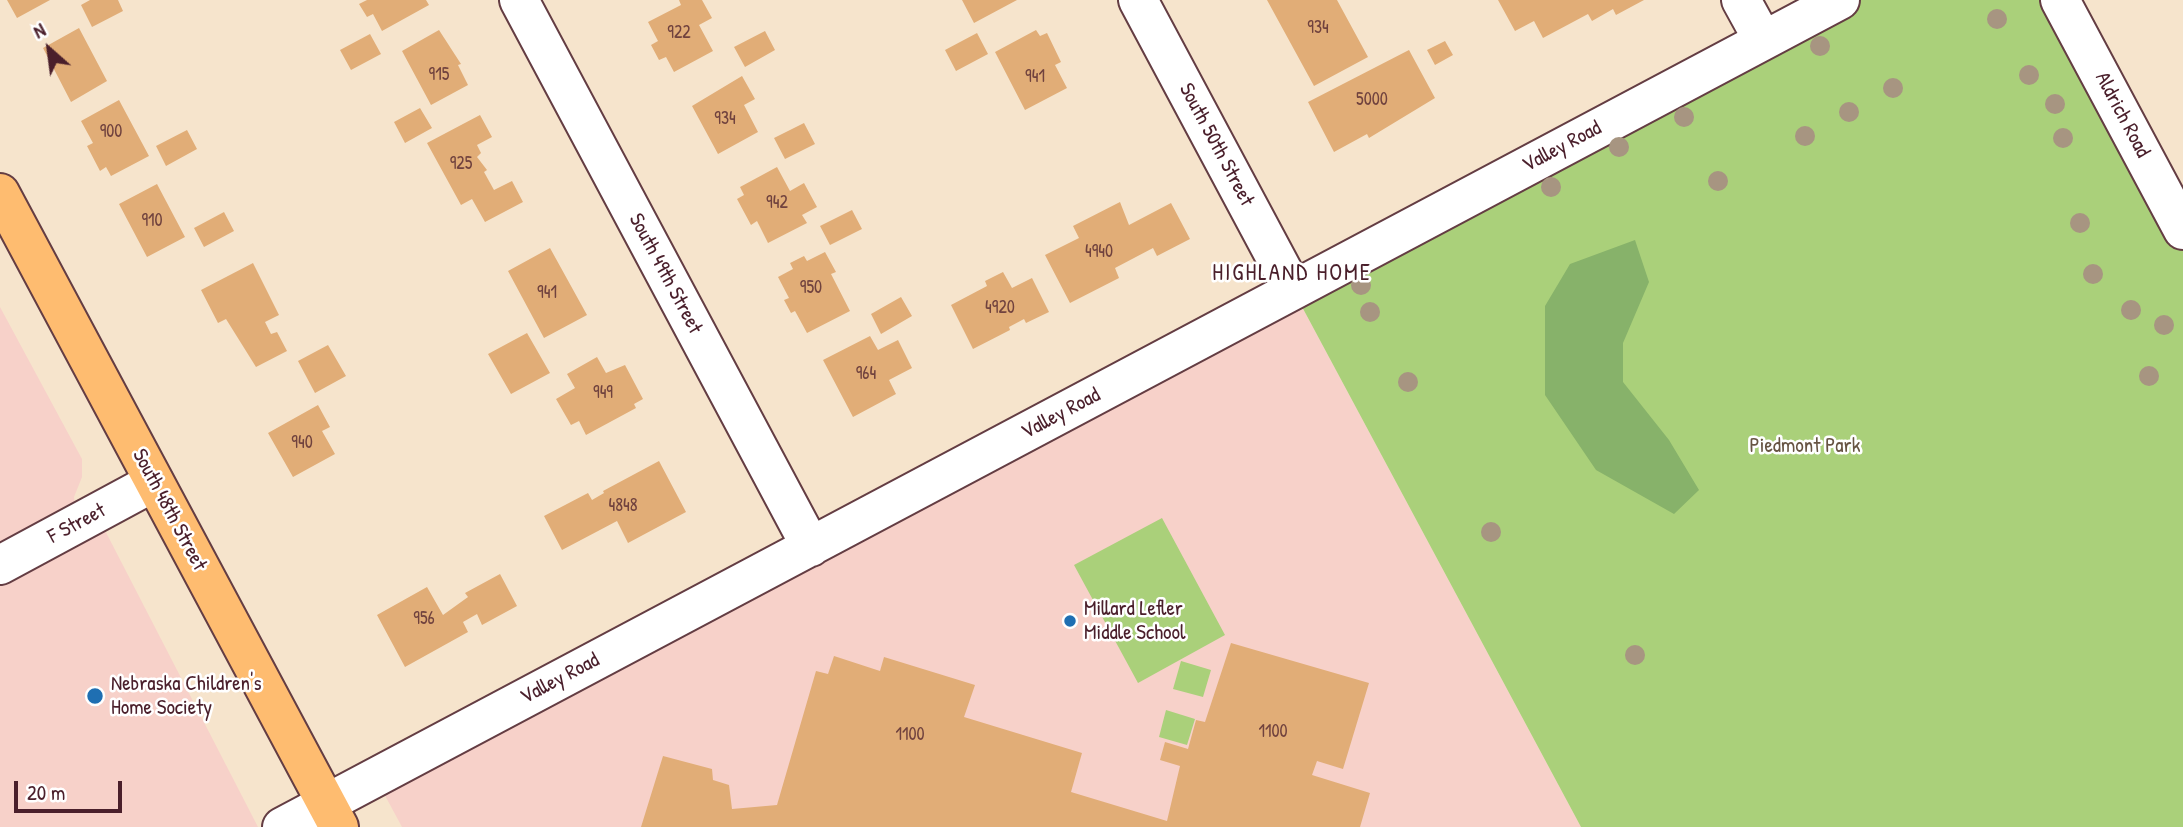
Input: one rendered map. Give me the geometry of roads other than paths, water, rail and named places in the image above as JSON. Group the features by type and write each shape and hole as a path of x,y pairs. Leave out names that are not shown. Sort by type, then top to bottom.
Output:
{"main road":[{"name":"South 48th Street","path":"0,193 333,815"}],"street":[{"name":"South 49th Street","path":"519,0 811,548"},
{"name":"South 50th Street","path":"1138,0 1293,290"},
{"path":"1741,0 1763,40"},
{"name":"Valley Road","path":"282,827 333,815 811,548 1840,0"},
{"name":"Aldrich Road","path":"2060,0 2183,230"},
{"name":"F Street","path":"0,565 154,482"}],"place":[{"name":"Millard Lefler Middle School","path":"1070,621"},
{"name":"Nebraska Children's Home Society","path":"95,696"}],"district":[{"name":"HIGHLAND HOME","path":"1292,274"}],"park label":[{"name":"Piedmont Park","path":"1805,446"}]}
